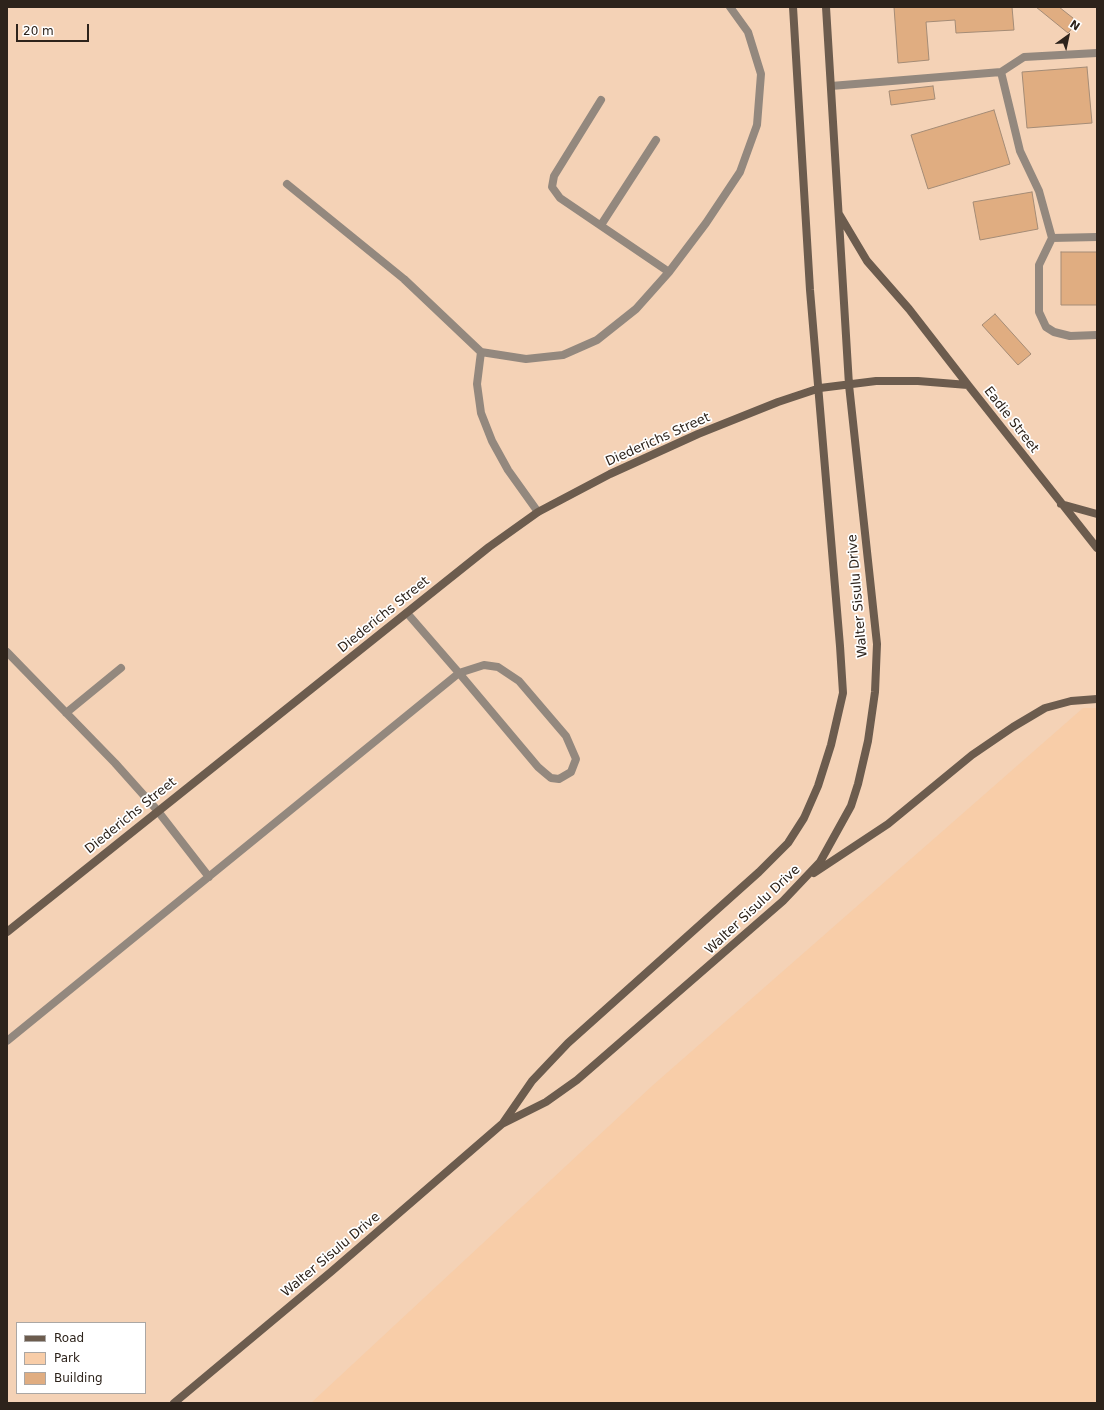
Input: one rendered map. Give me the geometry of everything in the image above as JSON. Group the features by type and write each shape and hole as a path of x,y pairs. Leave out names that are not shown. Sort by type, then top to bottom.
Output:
{"main road":[{"name":"Walter Sisulu Drive","path":"174,1403 332,1271 502,1124 532,1081 568,1043 759,872 788,843 804,818 818,786 831,745 843,693 834,552 810,290 793,7"},
{"name":"Walter Sisulu Drive","path":"502,1124 546,1102 577,1080 783,901 807,877 833,840 851,806 858,784 868,741 875,692 876,644 873,601 849,385 826,7"},
{"path":"838,214 867,261 909,309 968,385"},
{"name":"Eadie Street","path":"820,388 890,381 968,385 1097,548"},
{"name":"Diederichs Street","path":"7,932 157,810 407,614 489,547 538,512 610,474 698,434 778,402 820,388"},
{"path":"1061,504 1097,514"},
{"path":"807,877 888,824 972,755 1013,727 1045,708 1072,701 1097,699"}],"lane":[{"path":"287,184 404,279 481,352 526,359 564,355 597,340 636,309 669,272 706,222 740,172 757,125 761,74 748,32 730,7"},
{"path":"831,86 1001,72 1024,57 1097,53"},
{"path":"1001,72 1020,151 1039,191 1052,238 1039,265 1039,312 1046,327 1054,332 1070,336 1097,335"},
{"path":"601,100 554,176 552,187 560,198 669,272"},
{"path":"601,226 656,140"},
{"path":"1052,238 1097,237"},
{"path":"481,352 477,384 481,412 492,441 508,470 538,512"},
{"path":"7,1041 459,673 484,665 498,667 519,681 566,736 576,759 571,772 559,779 552,778 545,773 459,673 407,614"},
{"path":"7,652 115,763 157,810 209,877"},
{"path":"66,713 121,668"}],"shaded area":[{"path":"7,7 1097,7 1097,789 330,1403 7,1403"}],"green space":[{"path":"1083,708 1097,708 1097,1403 311,1403 652,1086"}],"building":[{"path":"894,7 1012,7 1014,30 956,33 955,20 926,22 929,60 898,63"},
{"path":"1036,7 1059,7 1078,22 1068,33"},
{"path":"1087,67 1092,123 1027,128 1022,72"},
{"path":"933,86 935,99 891,105 889,91"},
{"path":"994,110 1010,164 928,189 911,135"},
{"path":"1032,192 1038,229 980,240 973,202"},
{"path":"1061,252 1097,252 1097,305 1061,305"},
{"path":"995,314 1031,354 1018,365 982,325"}]}
